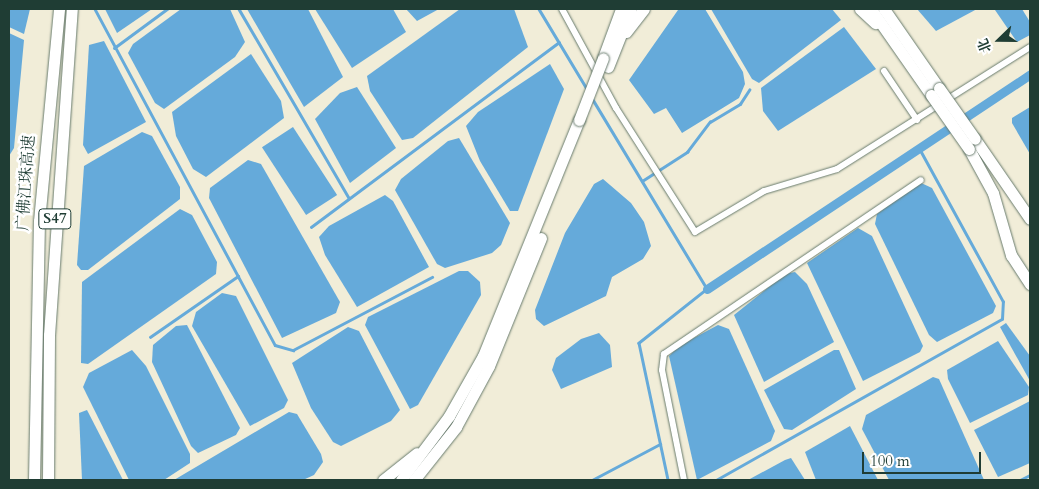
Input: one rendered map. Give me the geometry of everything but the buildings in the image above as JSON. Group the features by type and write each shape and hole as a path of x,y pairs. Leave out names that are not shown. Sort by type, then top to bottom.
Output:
{"highway":[{"path":"414,480 456,427 489,366 605,63 621,9"},
{"path":"616,48 631,9"},
{"path":"605,63 644,9"},
{"path":"860,9 897,44"},
{"path":"871,9 935,91"},
{"name":"广佛江珠高速","path":"34,480 39,221 58,11"},
{"path":"887,12 935,91 972,144 1030,219"},
{"name":"广佛江珠高速","path":"48,480 47,422 56,204 71,13"},
{"path":"401,480 450,416 506,305 582,122"},
{"path":"972,144 993,193 1011,255 1030,284"},
{"path":"383,480 413,458 450,416"},
{"path":"47,422 54,480"}],"street":[{"path":"562,9 616,108 695,232 764,191 837,169 1030,46"},
{"path":"884,72 916,120"},
{"path":"684,480 662,370 664,354 921,180"}],"water":[{"path":"9,9 30,9 24,34 9,27"},
{"path":"105,9 152,9 117,33"},
{"path":"181,9 230,9 245,42 235,57 164,109 155,103 128,53 133,44"},
{"path":"247,9 308,9 343,77 304,107"},
{"path":"315,9 393,9 406,32 352,68"},
{"path":"406,9 439,9 417,21"},
{"path":"460,9 514,9 528,47 413,138 402,140 370,91 367,76"},
{"path":"705,9 743,72 745,84 739,98 682,133 666,108 654,114 629,80 678,10"},
{"path":"711,9 832,9 841,20 759,83 752,79"},
{"path":"917,9 977,9 936,31"},
{"path":"1022,9 1030,22 1030,35 1017,42 995,10"},
{"path":"844,27 876,69 778,131 763,111 761,88"},
{"path":"9,33 24,40 14,148 9,156"},
{"path":"104,41 146,122 88,154 83,145 89,45"},
{"path":"251,54 281,101 284,118 206,177 193,169 176,136 172,112"},
{"path":"550,64 564,89 518,211 510,211 480,161 466,126 478,112"},
{"path":"357,87 396,148 350,183 315,119 340,93"},
{"path":"1030,107 1030,154 1012,123 1012,118"},
{"path":"293,127 337,195 306,215 262,147"},
{"path":"142,132 152,136 180,187 180,199 88,270 81,270 77,265 84,166"},
{"path":"459,138 510,223 501,245 492,253 445,268 437,264 395,190 401,179 448,141"},
{"path":"248,160 261,164 340,302 336,313 282,338 209,198 210,188"},
{"path":"603,179 631,203 644,222 651,246 643,259 612,277 606,296 544,326 536,319 535,310 565,233 594,184"},
{"path":"919,182 932,188 996,306 993,313 937,342 929,335 875,224 877,214"},
{"path":"385,195 393,201 429,267 357,307 325,255 319,237 329,226"},
{"path":"180,209 192,215 217,262 216,274 88,364 81,363 82,282"},
{"path":"858,228 872,236 923,346 920,352 863,381 807,263"},
{"path":"459,271 468,271 480,282 481,295 418,405 410,409 365,325 368,317"},
{"path":"795,272 807,284 834,342 764,382 734,315 785,274"},
{"path":"222,293 236,296 288,400 284,408 250,426 192,326 196,312"},
{"path":"1006,323 1030,356 1030,381 1000,327"},
{"path":"187,325 240,428 236,435 198,453 191,446 152,362 153,345 176,326"},
{"path":"718,325 729,329 775,431 771,441 697,480 669,356 679,346"},
{"path":"348,327 359,331 400,410 391,421 341,446 333,442 311,408 292,363"},
{"path":"599,333 610,345 612,367 561,389 552,370 556,358 581,339"},
{"path":"998,341 1029,387 1028,395 970,423 948,379 947,370"},
{"path":"132,350 146,366 190,454 190,463 164,480 129,480 83,387 89,373"},
{"path":"834,350 839,350 856,389 792,430 784,429 764,390"},
{"path":"933,377 939,379 984,480 889,480 862,429 866,415"},
{"path":"1030,401 1030,463 998,477 974,430"},
{"path":"87,410 123,480 82,480 79,413"},
{"path":"289,412 297,414 321,454 323,462 314,475 303,480 174,480"},
{"path":"850,426 878,480 816,480 805,452"},
{"path":"791,458 805,480 748,480 785,460"}],"waterway":[{"path":"95,9 275,345 293,350 432,277"},
{"path":"114,48 167,9"},
{"path":"239,9 349,198"},
{"path":"539,9 587,89"},
{"path":"311,227 559,42"},
{"path":"707,289 1030,74"},
{"path":"642,181 687,152 710,122 740,104 749,90"},
{"path":"592,98 707,289 639,343 668,480"},
{"path":"716,480 1002,319 1003,302 918,147"},
{"path":"150,337 238,276"},
{"path":"592,480 660,444"},
{"path":"1020,480 1030,475"}]}
